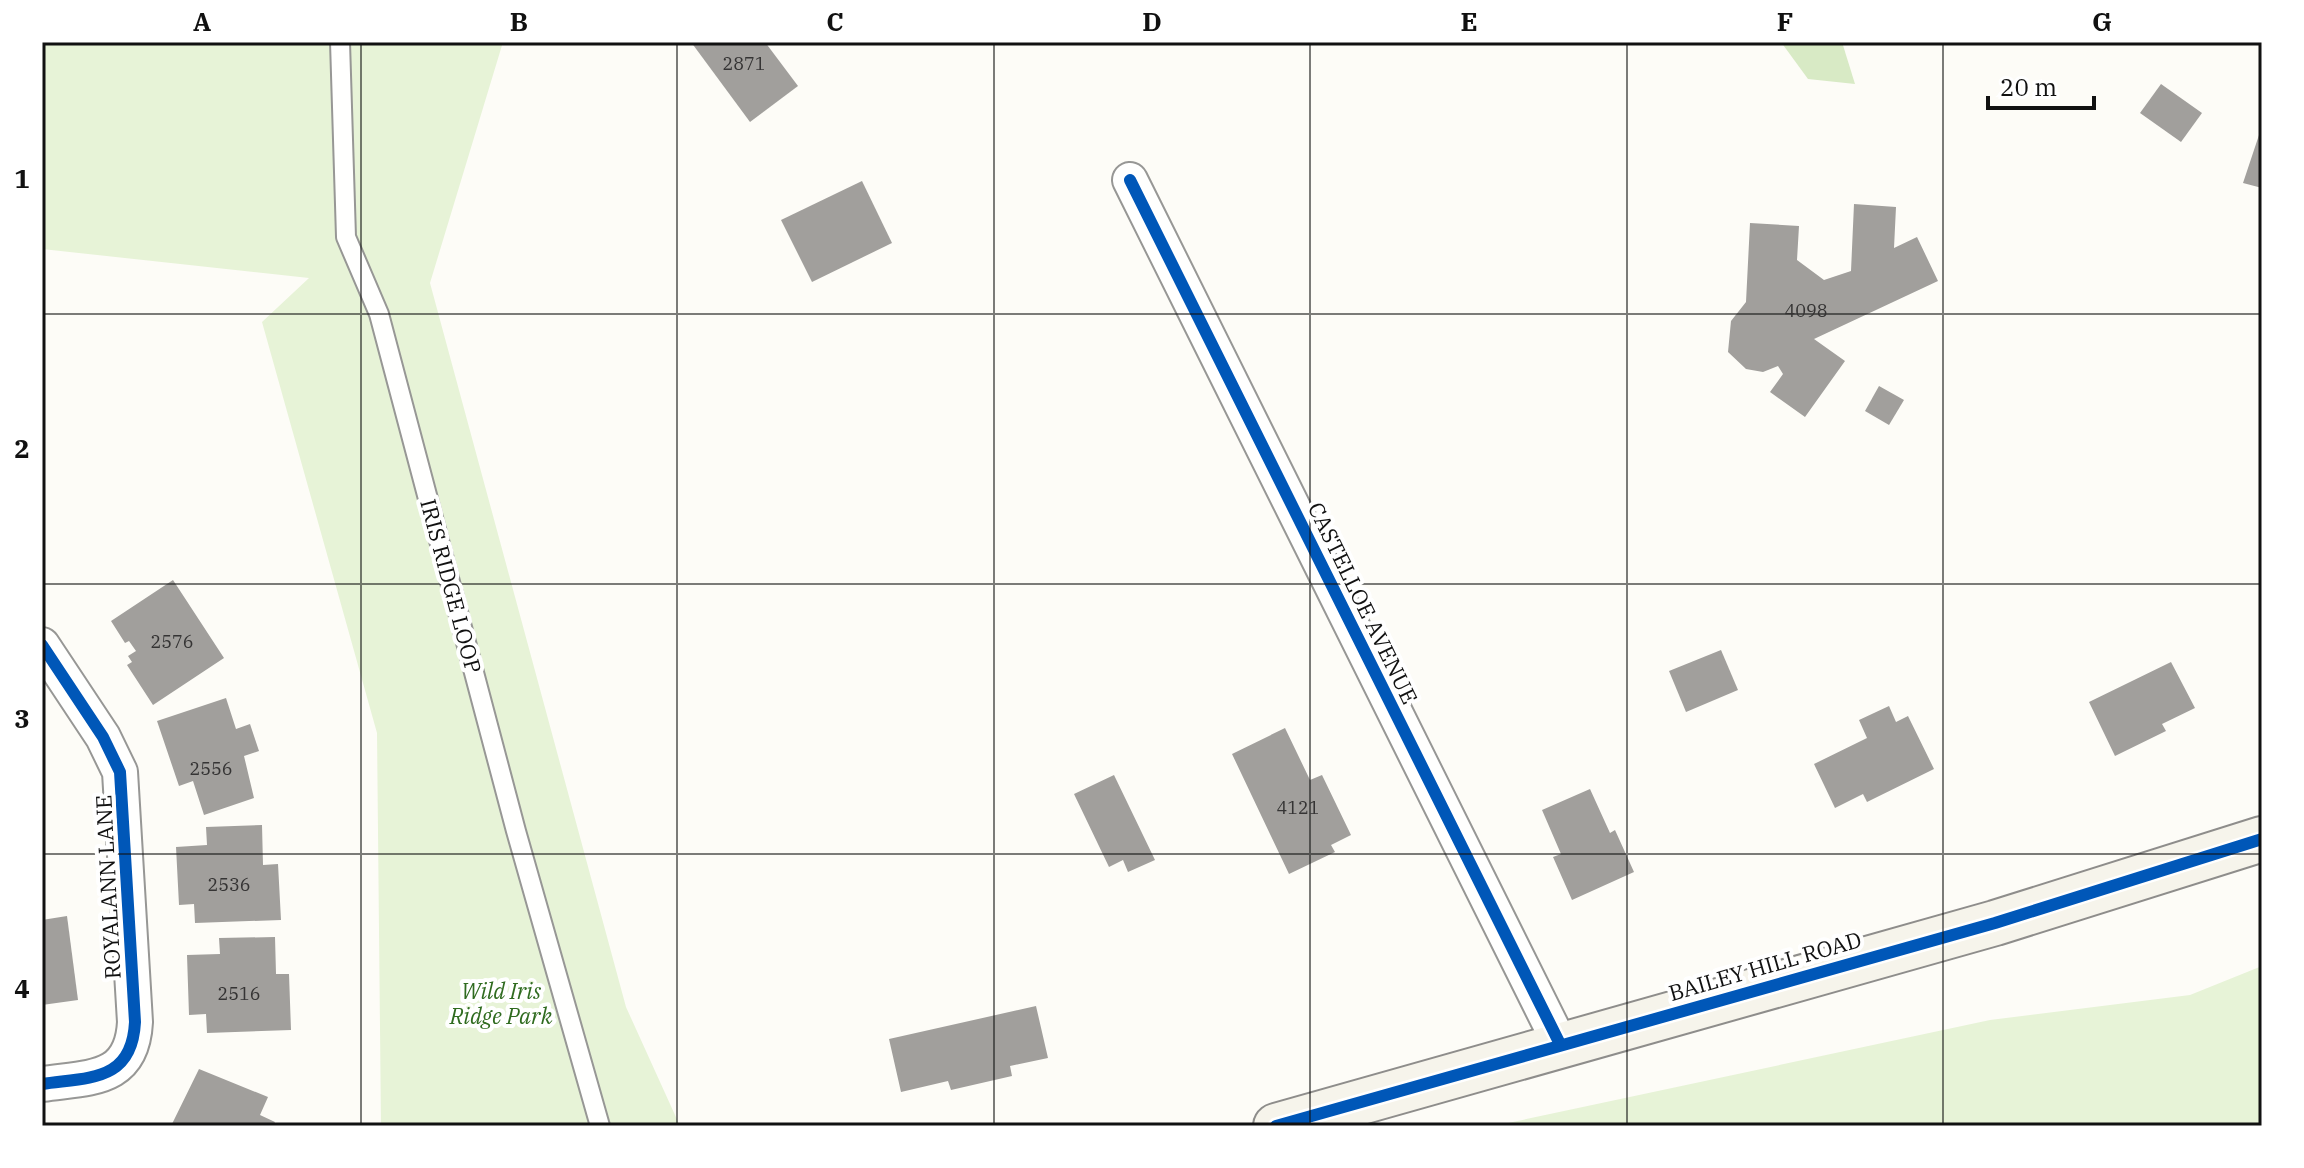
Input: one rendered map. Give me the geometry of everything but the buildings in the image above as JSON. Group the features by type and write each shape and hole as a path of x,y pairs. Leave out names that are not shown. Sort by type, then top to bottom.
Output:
{"main road":[{"name":"BAILEY HILL ROAD","path":"1276,1126 1995,923 2262,839"}],"street":[{"name":"CASTELLOE AVENUE","path":"1130,180 1560,1044"},
{"name":"ROYALANN LANE","path":"42,645 103,737 120,772 136,1059 102,1075 42,1084"}],"lane":[{"name":"IRIS RIDGE LOOP","path":"340,42 348,246 371,290 379,314 516,831 600,1126"}],"green space":[{"name":"Wild Iris Ridge Park","path":"42,42 503,42 430,283 626,1007 680,1126 381,1126 377,733 262,322 309,278 42,249"},
{"path":"1781,42 1842,42 1855,84 1808,79"},
{"path":"2262,966 2262,1126 1494,1126 1990,1020 2190,995"}],"cycle path":[{"path":"1130,180 1560,1044"},
{"path":"42,645 103,737 120,772 135,1022 132,1042 117,1066 91,1077 42,1084"},
{"path":"1276,1126 1995,923 2262,839"}]}
